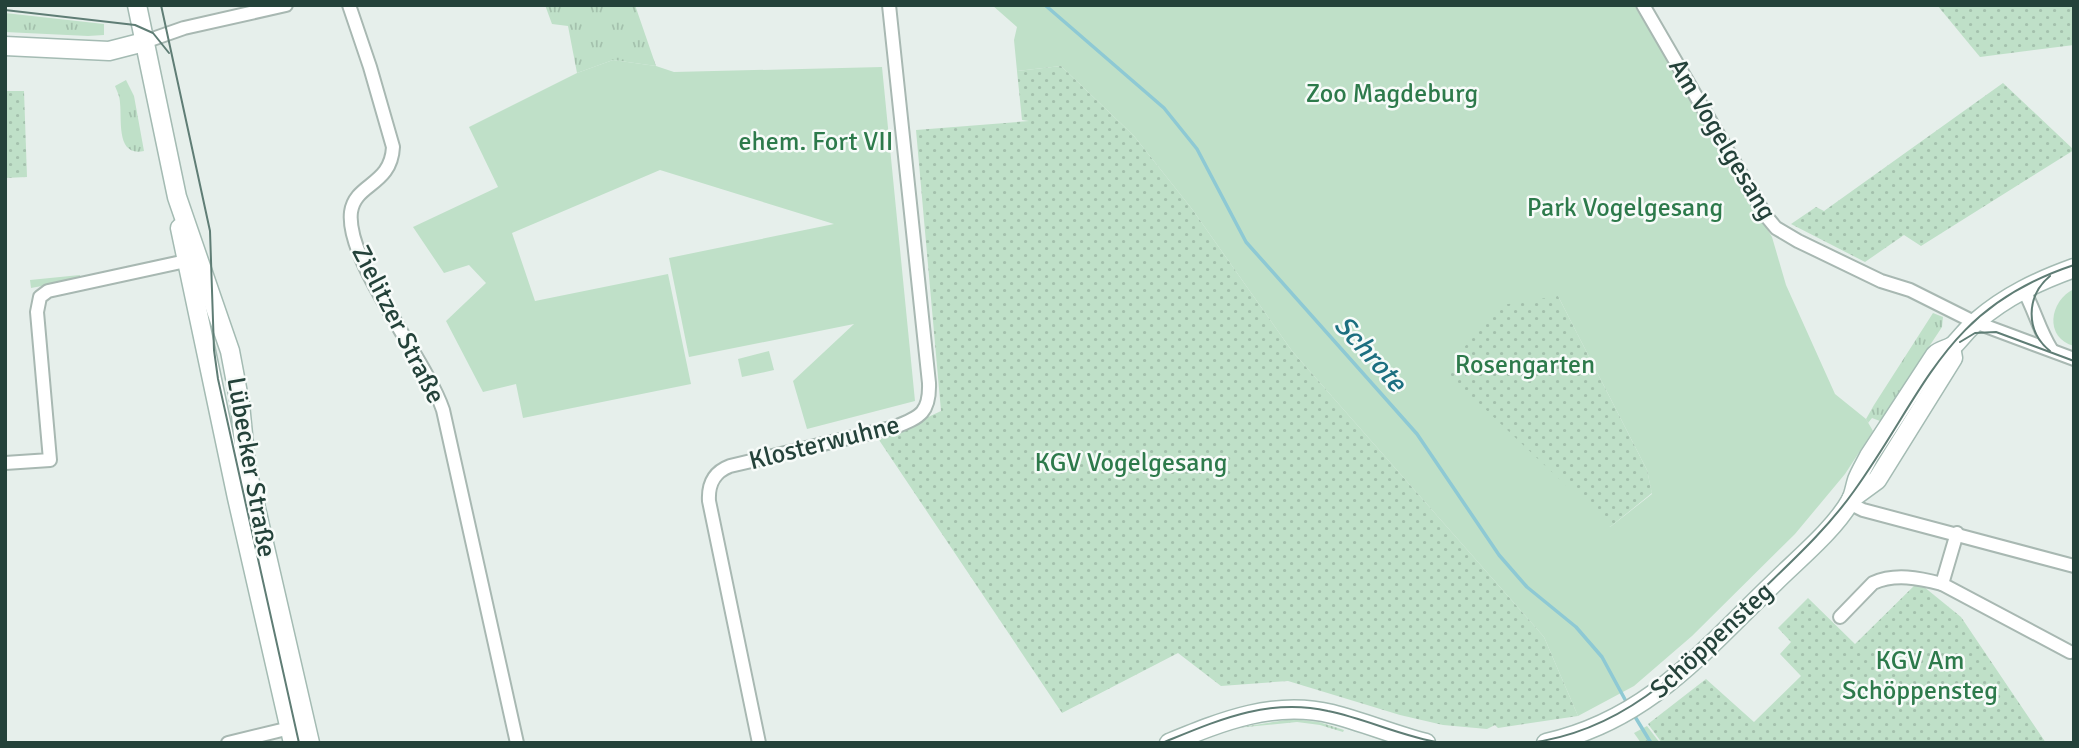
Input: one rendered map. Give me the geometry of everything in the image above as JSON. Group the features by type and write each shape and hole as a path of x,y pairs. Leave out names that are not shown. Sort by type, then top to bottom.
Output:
{"main road":[{"name":"Lübecker Straße","path":"137,5 177,197 186,261 292,735"},
{"path":"5,46 109,51 144,42"},
{"name":"Lübecker Straße","path":"177,197 230,351 240,404 246,465 310,743"},
{"name":"Schöppensteg","path":"1546,743 1586,732 1621,716 1686,669 1808,549 1850,501 1877,480 1953,358 1951,348 1975,322 2023,289 2074,268"},
{"path":"1169,743 1239,716 1287,709 1329,713 1386,738 1426,743"}],"street":[{"path":"144,42 184,28 286,5"},
{"name":"Zielitzer Straße","path":"349,5 393,147 393,158 386,172 363,192 354,204 351,218 354,233 367,272 440,401 517,743"},
{"name":"Klosterwuhne","path":"759,743 709,501 709,489 713,479 727,467 895,427 922,414 929,400 889,5"},
{"name":"Am Vogelgesang","path":"1643,5 1773,225 1798,242 1881,281 1921,296 1975,322 2074,359"},
{"path":"5,463 50,460 37,312 40,298 48,291 186,261"},
{"path":"2023,289 2051,349"},
{"path":"1850,501 1863,510 2074,566"},
{"path":"1942,584 1957,533"},
{"path":"1840,617 1873,583 1914,577 1942,584 2073,648"},
{"path":"228,743 292,735"}],"green space":[{"path":"545,5 635,5 656,66 613,60 577,73 568,26 552,24"},
{"name":"Park Vogelgesang","path":"992,5 1634,5 1772,237 1786,285 1835,394 1866,419 1873,431 1845,474 1795,534 1692,636 1634,686 1578,716 1544,637 1292,351 1192,209 1134,136 1061,66 1017,71 1014,40 1017,27","holes":["1558,296 1647,470 1652,494 1610,527"]},
{"path":"1937,5 2074,5 2074,45 1980,57"},
{"path":"5,13 104,24 104,35 5,32"},
{"name":"ehem. Fort VII","path":"613,60 656,66 674,72 882,67 915,401 807,429 793,381 854,324 689,357 669,258 834,224 660,170 512,233 535,301 668,274 691,384 523,418 516,384 483,392 446,321 486,283 469,265 444,273 413,227 498,187 469,127 577,73"},
{"name":"KGV Vogelgesang","path":"1061,66 1134,136 1192,209 1292,351 1544,637 1578,716 1498,728 1495,725 1487,729 1443,725 1400,715 1288,681 1221,686 1178,653 1062,713 879,440 941,411 916,130 1029,121 1022,120 1017,71"},
{"path":"126,80 134,96 144,151 129,149 122,136 120,101 115,86"},
{"path":"2003,83 2074,150 1921,246 1904,235 1865,262 1791,224 1816,207 1824,211"},
{"path":"5,91 24,91 27,177 5,178"},
{"path":"80,275 80,279 31,288 30,280"},
{"path":"2074,289 2074,346 2064,342 2058,335 2053,319 2059,302"},
{"name":"Rosengarten","path":"1558,296 1647,470 1652,493 1610,527 1448,374 1477,327 1502,305"},
{"path":"1933,313 1943,317 1942,327 1880,421 1872,418 1868,423 1866,419 1874,405"},
{"path":"769,351 774,370 742,377 738,359"},
{"name":"KGV Am Schöppensteg","path":"1918,582 1961,617 2046,743 1662,743 1648,724 1706,679 1754,722 1801,676 1780,654 1791,642 1778,628 1808,598 1855,644"},
{"path":"1292,719 1319,722 1344,730 1343,732 1297,722 1236,728"},
{"path":"1647,726 1660,743 1641,743 1634,733"}],"waterway":[{"name":"Schrote","path":"1045,5 1164,108 1197,149 1246,242 1417,434 1499,555 1527,587 1576,627 1602,657 1628,705"},
{"name":"Schrote","path":"1634,715 1651,743"}],"tram line":[{"path":"161,5 210,231 214,350 218,379 299,743"},
{"path":"5,10 135,25 153,33 169,53"},
{"path":"1529,743 1565,736 1598,723 1629,707 1683,666 1833,518 1854,491 1942,357 1966,329 1995,304 2030,283 2074,265"},
{"path":"2050,276 2036,293 2032,314 2036,334 2050,351"},
{"path":"1960,342 1975,333 1996,332 2074,361"},
{"path":"1162,743 1222,720 1263,709 1284,707 1328,711 1442,743"}],"park label":[{"name":"Zoo Magdeburg","path":"1392,93"}]}
